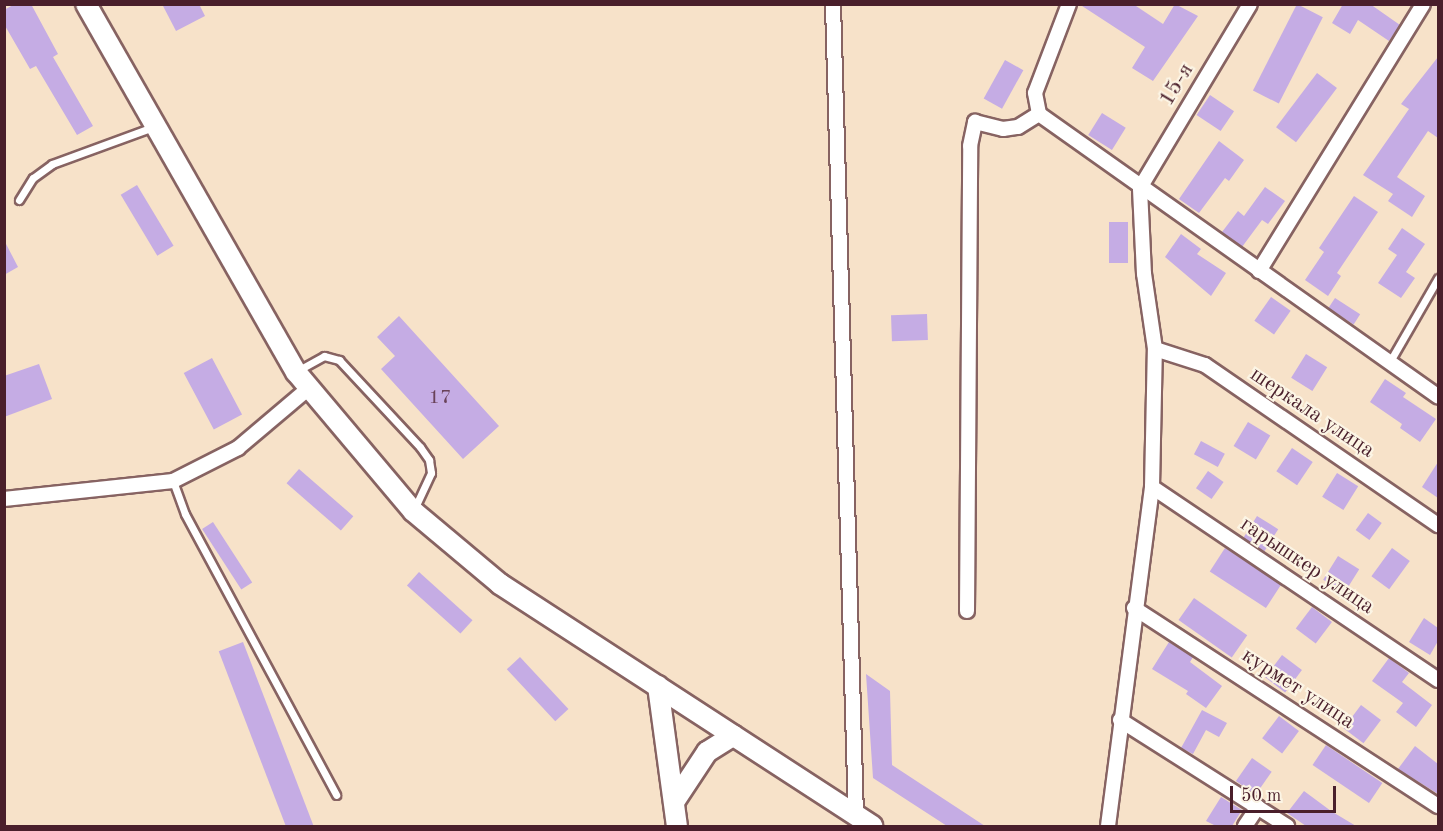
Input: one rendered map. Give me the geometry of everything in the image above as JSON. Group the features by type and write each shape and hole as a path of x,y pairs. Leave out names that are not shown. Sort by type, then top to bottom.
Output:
{"main road":[{"path":"86,4 296,372 413,511 500,584 864,821"},
{"path":"658,686 676,826"},
{"path":"674,802 707,752 734,736"}],"street":[{"path":"833,4 864,821"},
{"path":"1069,4 1035,93 1039,114 1140,188 1438,396"},
{"name":"15-я","path":"1140,188 1250,4"},
{"path":"1259,271 1423,4"},
{"path":"968,611 970,147 975,122 1003,129 1018,127 1039,114"},
{"path":"1108,826 1134,608 1152,487 1155,350 1144,274 1140,188"},
{"name":"шеркала улица","path":"1155,350 1205,365 1438,525"},
{"path":"4,499 173,481 238,448 309,388"},
{"name":"гарышкер улица","path":"1152,487 1438,680"},
{"name":"курмет улица","path":"1134,608 1438,806"},
{"path":"1120,720 1287,826"},
{"path":"1245,826 1257,807"}],"lane":[{"path":"19,200 33,178 52,164 155,126"},
{"path":"1389,363 1438,278"},
{"path":"296,372 324,357 339,360 420,447 429,460 431,473 413,511"},
{"path":"173,481 185,514 336,795"}],"building":[{"path":"15,4 31,4 58,54 53,57 93,126 77,135 36,66 30,69 4,24 4,10"},
{"path":"162,4 199,4 205,16 176,31"},
{"path":"1079,4 1133,4 1163,24 1175,4 1198,16 1153,81 1132,68 1145,47"},
{"path":"1297,4 1323,17 1279,104 1253,90"},
{"path":"1343,4 1370,4 1400,25 1389,41 1358,20 1350,34 1332,23"},
{"path":"1438,57 1438,138 1428,131 1397,177 1425,196 1412,217 1388,201 1393,194 1363,175 1409,109 1401,104"},
{"path":"1005,60 1023,70 1002,109 984,98"},
{"path":"1317,73 1337,88 1296,142 1276,127"},
{"path":"1210,95 1234,111 1221,131 1197,115"},
{"path":"1102,113 1126,128 1112,150 1088,135"},
{"path":"1219,141 1244,160 1229,181 1225,178 1199,213 1179,199"},
{"path":"137,185 174,246 157,256 121,195"},
{"path":"1265,187 1285,201 1268,224 1262,220 1242,247 1222,232 1238,211 1244,216"},
{"path":"1354,196 1378,212 1337,273 1341,276 1328,296 1305,280 1324,252 1319,248"},
{"path":"1109,222 1128,222 1128,263 1109,263"},
{"path":"1402,228 1425,244 1406,272 1415,278 1401,298 1378,283 1397,255 1388,249"},
{"path":"1181,234 1201,249 1197,254 1226,273 1211,296 1165,257"},
{"path":"4,240 18,267 4,275"},
{"path":"1271,297 1291,311 1274,335 1254,321"},
{"path":"1335,298 1360,314 1354,324 1328,308"},
{"path":"927,314 928,340 892,341 891,315"},
{"path":"399,316 499,426 463,459 381,369 395,356 377,337"},
{"path":"1306,354 1327,367 1312,391 1291,378"},
{"path":"212,358 242,415 214,430 184,373"},
{"path":"39,364 52,399 4,417 4,376"},
{"path":"1385,379 1406,393 1403,397 1436,419 1420,442 1400,428 1402,424 1370,402"},
{"path":"1248,422 1270,435 1256,459 1234,446"},
{"path":"1201,441 1225,454 1218,467 1194,454"},
{"path":"1292,448 1313,462 1297,485 1276,471"},
{"path":"1438,462 1438,498 1422,487"},
{"path":"299,469 353,516 341,531 287,483"},
{"path":"1208,471 1224,482 1212,499 1196,488"},
{"path":"1337,473 1358,486 1343,510 1322,497"},
{"path":"1368,513 1382,523 1369,540 1356,530"},
{"path":"1257,516 1278,529 1264,551 1243,538"},
{"path":"213,522 252,582 241,589 202,529"},
{"path":"1225,548 1281,584 1266,608 1210,571"},
{"path":"1392,548 1410,561 1389,589 1371,576"},
{"path":"1338,556 1359,569 1344,593 1323,580"},
{"path":"419,572 473,620 460,634 407,585"},
{"path":"1194,598 1247,635 1232,657 1179,620"},
{"path":"1312,607 1332,622 1316,644 1296,629"},
{"path":"1424,618 1438,628 1438,641 1430,655 1409,642"},
{"path":"243,642 314,826 286,826 219,651"},
{"path":"1169,642 1193,657 1190,662 1222,686 1206,708 1186,694 1188,691 1152,669"},
{"path":"1282,655 1302,670 1285,692 1265,677"},
{"path":"520,657 568,709 555,721 507,669"},
{"path":"1389,658 1409,673 1402,682 1432,705 1416,727 1396,712 1403,703 1372,681"},
{"path":"866,674 890,691 892,765 985,826 947,826 873,778"},
{"path":"1361,705 1381,720 1364,743 1344,728"},
{"path":"1202,710 1227,723 1219,737 1206,730 1193,754 1181,748"},
{"path":"1279,716 1299,731 1282,753 1262,738"},
{"path":"1326,745 1382,783 1369,803 1313,765"},
{"path":"1415,746 1438,764 1438,794 1398,769"},
{"path":"1252,758 1272,772 1256,795 1236,781"},
{"path":"1304,791 1356,826 1306,826 1287,813"},
{"path":"1221,797 1242,810 1232,826 1216,826 1206,821"}]}
